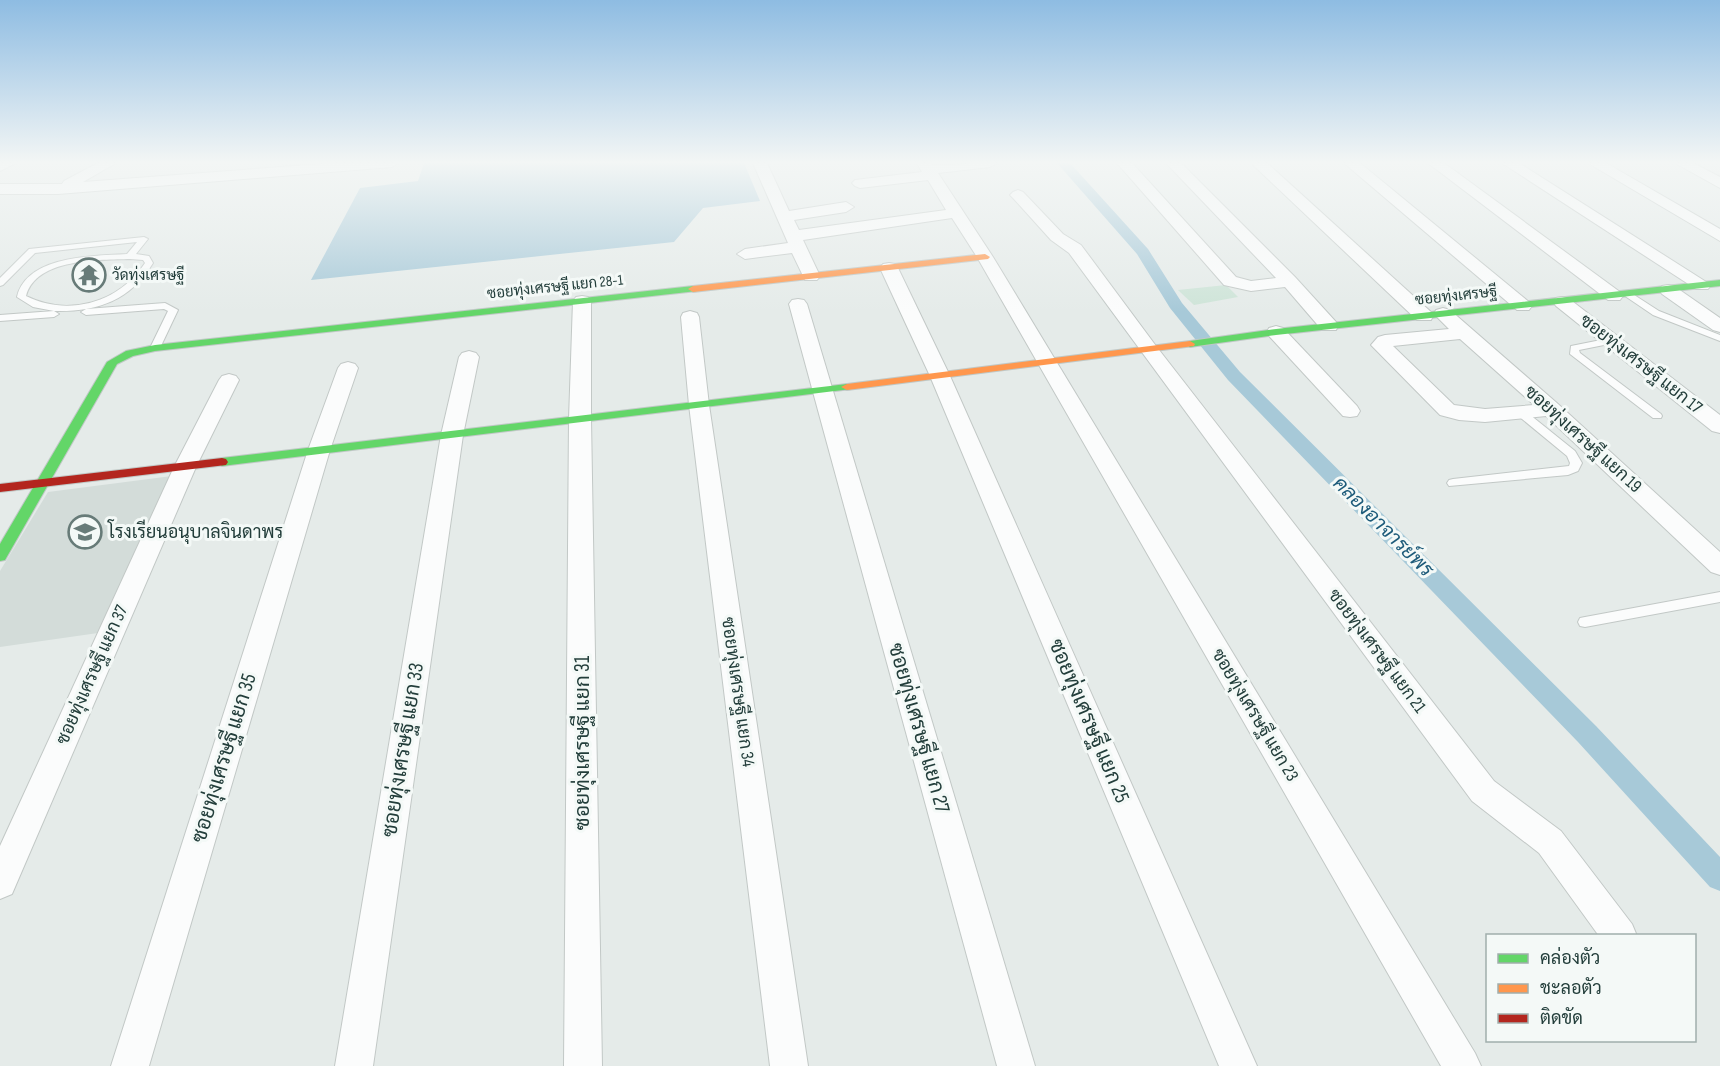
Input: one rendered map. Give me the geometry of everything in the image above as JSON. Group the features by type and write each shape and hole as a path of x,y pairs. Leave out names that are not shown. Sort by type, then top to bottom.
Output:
{"main road":[{"name":"ซอยทุ่งเศรษฐี แยก 28-1","path":"43,483 113,362 130,353 155,348 985,257"},
{"name":"ซอยทุ่งเศรษฐี","path":"0,489 1048,363 1276,332 1720,283"},
{"path":"0,556 43,483"}],"street":[{"path":"783,213 811,276"},
{"path":"785,216 807,213"},
{"path":"745,254 796,242 957,213"},
{"name":"ซอยทุ่งเศรษฐี แยก 23","path":"957,213 1048,363 1462,1066"},
{"name":"ซอยทุ่งเศรษฐี แยก 21","path":"1034,213 1057,237 1075,249 1483,791 1500,806 1539,831 1550,842 1619,934"},
{"path":"1169,213 1230,281 1237,285 1289,281"},
{"path":"1222,213 1289,281 1329,326"},
{"name":"ซอยทุ่งเศรษฐี แยก 19","path":"1316,213 1434,315 1465,333 1551,409 1720,566"},
{"path":"1411,213 1523,306"},
{"path":"1505,213 1621,295"},
{"path":"1588,213 1702,285"},
{"path":"1680,213 1720,236"},
{"name":"ซอยทุ่งเศรษฐี แยก 25","path":"889,268 940,376 1238,1066"},
{"path":"1668,290 1720,326"},
{"name":"ซอยทุ่งเศรษฐี แยก 31","path":"582,301 580,419 583,1066"},
{"name":"ซอยทุ่งเศรษฐี แยก 17","path":"1562,302 1720,426"},
{"name":"ซอยทุ่งเศรษฐี แยก 27","path":"798,304 1016,1066"},
{"name":"ซอยทุ่งเศรษฐี แยก 34","path":"690,317 699,405 789,1066"},
{"path":"1276,332 1350,411"},
{"path":"1465,333 1385,340 1381,345 1447,410 1461,415 1476,416 1551,409"},
{"name":"ซอยทุ่งเศรษฐี แยก 33","path":"354,1066 452,435 469,357"},
{"name":"ซอยทุ่งเศรษฐี แยก 35","path":"130,1066 319,450 348,368"},
{"name":"ซอยทุ่งเศรษฐี แยก 37","path":"0,883 185,466 229,380"}],"lane":[{"path":"0,283 32,251 144,239 130,256 55,264 38,274 22,290 21,297 39,307 89,305 106,300 129,288 146,271 149,263 146,258 130,256"},
{"path":"1621,295 1656,313 1720,338"},
{"path":"0,318 171,307 173,310 155,348"},
{"path":"1611,341 1574,348 1575,354 1657,416"},
{"path":"1453,483 1568,471 1574,468 1576,463 1571,454 1520,412"},
{"path":"1585,622 1720,597"}],"shaded area":[{"name":"โรงเรียนอนุบาลจินดาพร","path":"172,476 98,633 0,647 0,571 48,492"}],"green space":[{"path":"1226,285 1238,297 1194,305 1178,290"}],"water":[{"path":"347,213 699,213 674,242 311,280"}],"waterway":[{"name":"คลองอาจารย์พร","path":"1108,213 1143,252 1176,305 1234,376 1587,734 1720,877"}],"traffic: fast":[{"path":"1190,344 1276,332 1720,283"},
{"path":"0,556 113,362 130,353 155,348 693,289"},
{"path":"222,462 847,387"}],"traffic: slow":[{"path":"693,289 985,257"},
{"path":"847,387 1190,344"}],"traffic: jam":[{"path":"0,488 222,462"}],"place":[{"name":"วัดทุ่งเศรษฐี","path":"89,275"},
{"name":"โรงเรียนอนุบาลจินดาพร","path":"85,532"}]}
